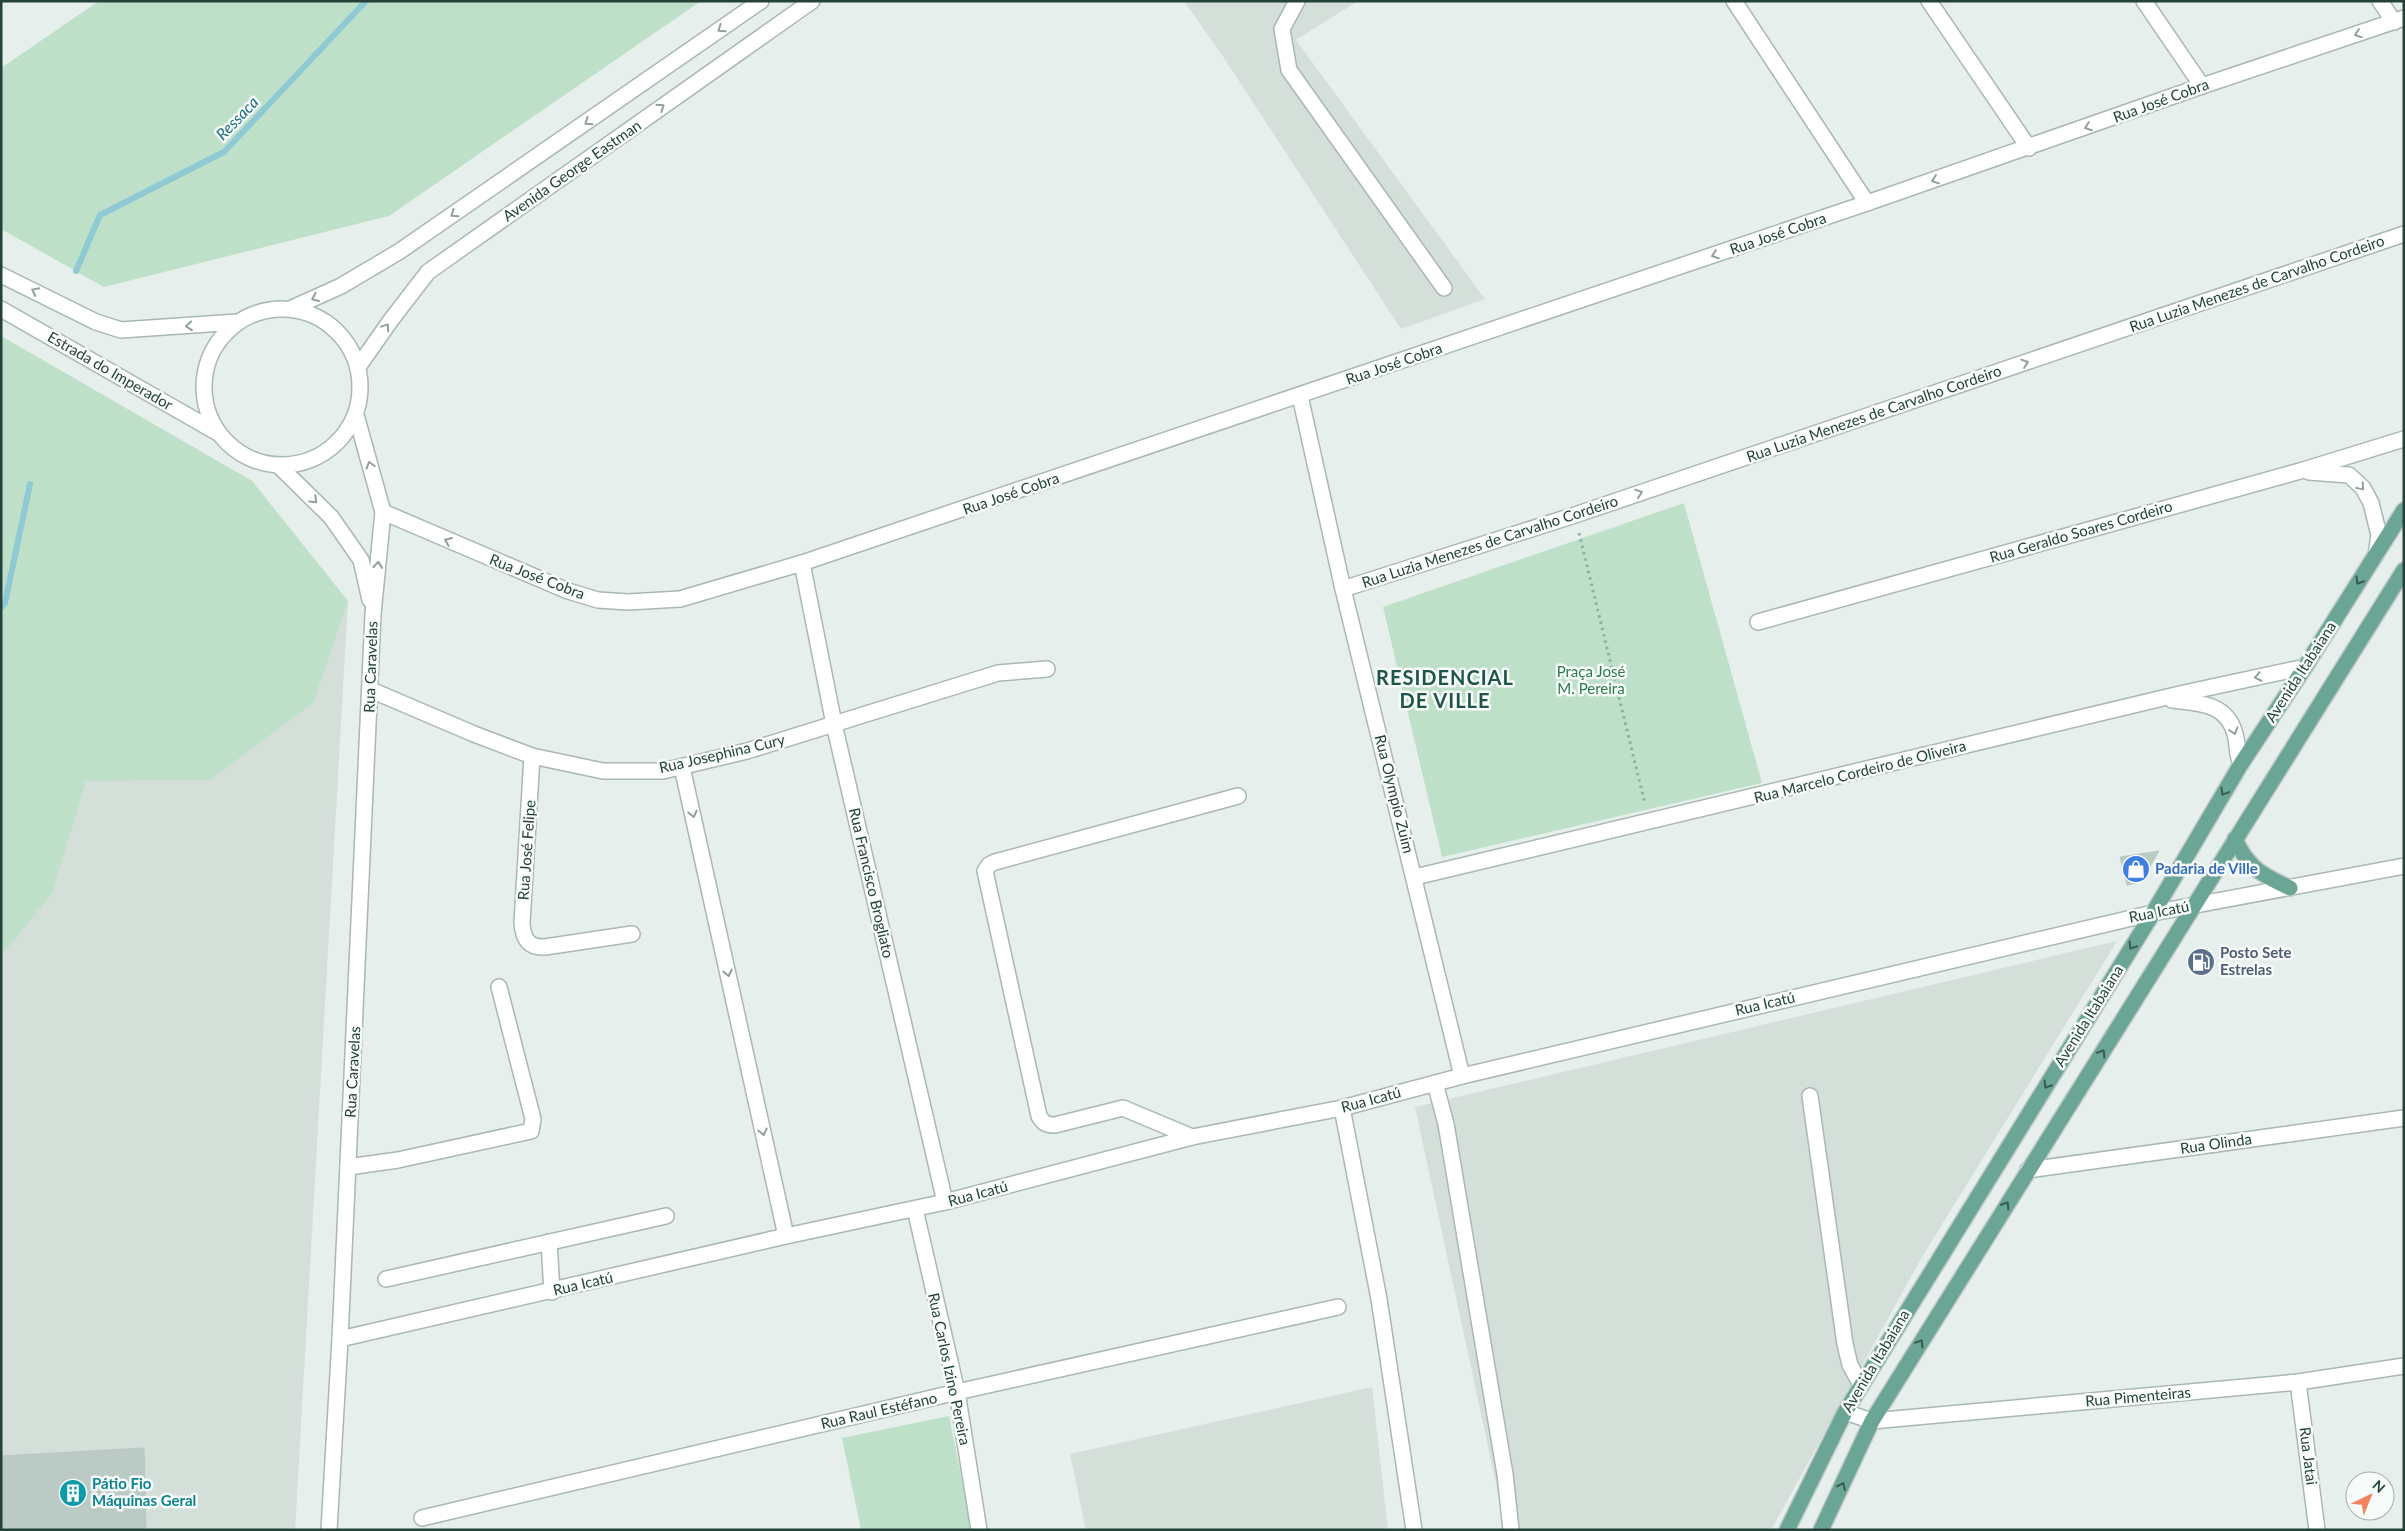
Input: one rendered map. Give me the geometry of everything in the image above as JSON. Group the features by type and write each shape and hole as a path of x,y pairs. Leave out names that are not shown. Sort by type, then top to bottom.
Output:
{"main road":[{"name":"Avenida Itabaiana","path":"1787,1530 1845,1412 1861,1385 2153,912 2241,764 2306,666 2404,510"},
{"name":"Avenida Itabaiana","path":"1821,1530 1872,1421 2404,570"},
{"path":"2235,839 2243,857 2261,875 2290,888"}],"street":[{"name":"Avenida George Eastman","path":"290,309 341,286 400,252 761,1"},
{"name":"Avenida George Eastman","path":"358,367 428,272 812,1"},
{"path":"1297,1 1282,29 1289,70 1444,288"},
{"path":"1734,1 1867,203"},
{"path":"1929,1 2029,148"},
{"path":"2144,1 2202,86"},
{"path":"2380,1 2399,20"},
{"name":"Rua José Cobra","path":"383,512 568,592 598,600 628,602 680,599 802,562 1300,396 2399,20"},
{"name":"Rua Luzia Menezes de Carvalho Cordeiro","path":"1342,589 1575,515 2404,234"},
{"path":"1,275 96,322 121,330 237,322"},
{"name":"Estrada do Imperador","path":"1,309 218,433"},
{"path":"272,309 290,309 313,315 334,328 349,346 358,367 361,392 356,415 344,437 326,453 303,463 279,466 256,461 235,450 218,433 207,411 203,386 208,361 219,339 237,322 254,313 272,309"},
{"name":"Rua Olympio Zuim","path":"1300,396 1342,589 1415,877 1462,1076"},
{"path":"356,415 383,512 373,614"},
{"name":"Rua Geraldo Soares Cordeiro","path":"1758,622 2300,471 2404,439"},
{"path":"279,466 331,517 361,560 373,614"},
{"path":"2300,471 2349,475 2363,488 2371,503 2379,535 2376,555"},
{"name":"Rua Francisco Brogliato","path":"802,562 834,724 945,1202"},
{"name":"Rua Caravelas","path":"329,1530 340,1339 373,614"},
{"name":"Rua Marcelo Cordeiro de Oliveira","path":"1415,877 2163,698 2306,666"},
{"name":"Rua Josephina Cury","path":"370,690 465,731 532,756 603,771 662,771 747,751 998,673 1047,670"},
{"path":"2163,698 2218,708 2231,724 2236,740 2236,752 2241,764"},
{"name":"Rua José Felipe","path":"532,756 522,923 523,933 528,943 535,947 545,947 632,934"},
{"path":"682,767 786,1236"},
{"path":"1192,1137 1122,1108 1054,1126 1048,1126 1042,1122 1038,1116 985,871 995,862 1238,796"},
{"name":"Rua Icatú","path":"340,1339 552,1292 786,1236 945,1202 1192,1137 1342,1108 1462,1076 2153,912 2404,866"},
{"path":"348,1167 398,1160 531,1132 533,1119 499,987"},
{"path":"1436,1083 1446,1124 1504,1464 1511,1530"},
{"path":"1810,1096 1845,1344 1850,1365 1861,1385"},
{"path":"1342,1108 1379,1299 1414,1530"},
{"name":"Rua Olinda","path":"2028,1170 2404,1118"},
{"name":"Rua Carlos Izino Pereira","path":"915,1209 957,1392 979,1530"},
{"path":"386,1279 666,1216"},
{"path":"549,1242 552,1292"},
{"name":"Rua Raul Estéfano","path":"422,1518 957,1392 1338,1307"},
{"name":"Rua Pimenteiras","path":"1872,1421 2298,1382 2404,1366"},
{"name":"Rua Jatai","path":"2298,1382 2317,1530"},
{"path":"1845,1412 1872,1421"}],"path":[{"path":"1575,515 1650,822"}],"shaded area":[{"path":"1184,1 1358,1 1296,40 1485,299 1401,329 1224,58"},
{"path":"1,336 252,481 348,601 295,1530 1,1530"},
{"path":"2117,941 1922,1257 1771,1530 1506,1530 1415,1107"},
{"path":"1372,1387 1388,1530 1086,1530 1070,1454"}],"green space":[{"path":"99,1 701,1 389,216 104,287 1,229 1,68"},
{"path":"1,336 252,481 348,601 313,703 210,780 86,781 52,894 1,956"},
{"name":"Praça José M. Pereira","path":"1684,503 1762,783 1442,857 1383,607"},
{"path":"949,1416 972,1530 861,1530 842,1438"}],"building":[{"name":"Padaria de Ville","path":"2159,851 2141,882 2127,885 2120,857"},
{"name":"Pátio Fio Máquinas Geral","path":"144,1448 146,1530 1,1530 1,1456"}],"waterway":[{"name":"Ressaca","path":"76,271 100,215 224,152 366,1"},
{"name":"Ressaca","path":"1,608 5,603 30,484"}],"place":[{"name":"Padaria de Ville","path":"2136,869"},
{"name":"Posto Sete Estrelas","path":"2201,962"},
{"name":"Pátio Fio Máquinas Geral","path":"73,1493"}],"district":[{"name":"RESIDENCIAL DE VILLE","path":"1445,690"}]}
